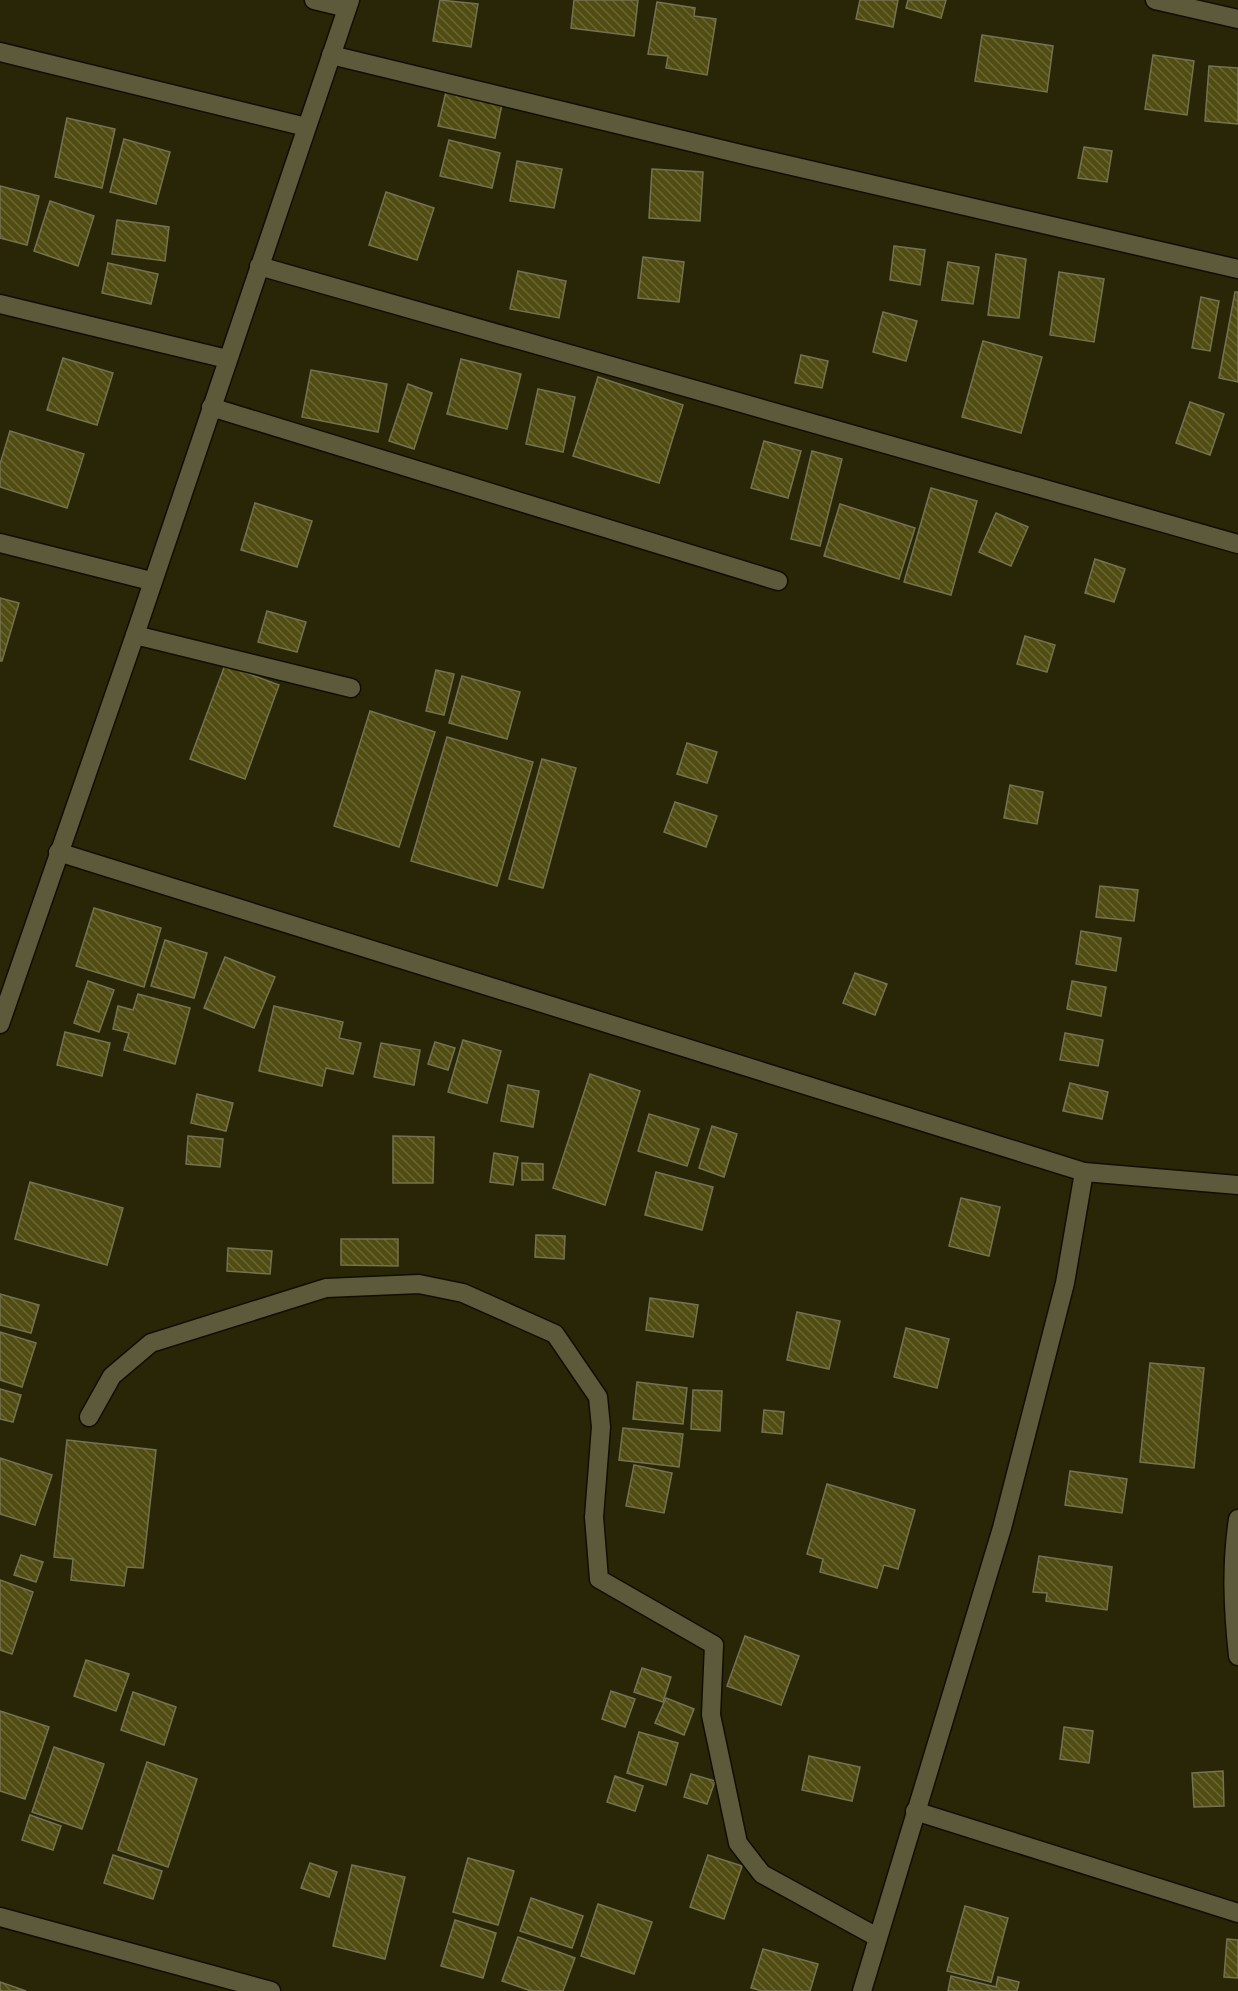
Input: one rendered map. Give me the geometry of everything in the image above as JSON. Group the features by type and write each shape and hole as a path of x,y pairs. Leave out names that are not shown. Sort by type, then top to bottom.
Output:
{"street":[{"path":"0,1024 135,635 151,581 348,4 314,0"},
{"path":"1155,0 1238,19"},
{"path":"0,52 306,127"},
{"path":"331,55 753,157 1238,269"},
{"path":"259,266 1238,544"},
{"path":"0,304 227,359"},
{"path":"211,407 778,581"},
{"path":"0,543 151,581"},
{"path":"135,635 351,688"},
{"path":"58,852 1084,1172 1238,1185"},
{"path":"862,1991 1002,1528 1065,1283 1084,1172"},
{"path":"89,1417 112,1376 151,1343 326,1288 419,1284 430,1286 463,1293 555,1334 598,1396 601,1427 594,1517 599,1578 714,1645 711,1715 738,1843 762,1874 877,1937"},
{"path":"1238,1518 1233,1554 1232,1601 1238,1656"},
{"path":"915,1811 1238,1912"},
{"path":"0,1917 271,1991"}],"building":[{"path":"440,0 478,4 471,47 433,41"},
{"path":"574,0 638,0 634,36 571,28"},
{"path":"860,0 898,0 893,27 856,19"},
{"path":"908,0 946,0 941,18 906,8"},
{"path":"657,2 695,8 694,16 716,19 707,75 666,68 668,56 648,54"},
{"path":"982,35 1053,46 1047,92 975,81"},
{"path":"1153,55 1194,61 1187,115 1145,109"},
{"path":"1209,66 1238,68 1238,124 1205,121"},
{"path":"446,92 502,104 495,138 438,126"},
{"path":"67,118 115,129 102,188 55,177"},
{"path":"124,139 170,152 156,204 110,192"},
{"path":"449,140 500,153 492,188 440,176"},
{"path":"1084,147 1112,151 1107,182 1078,178"},
{"path":"517,161 562,169 554,208 510,201"},
{"path":"652,169 703,172 700,221 649,218"},
{"path":"0,186 39,196 27,245 0,238"},
{"path":"386,192 434,208 417,260 369,245"},
{"path":"50,201 94,216 78,266 34,251"},
{"path":"117,220 169,227 165,261 112,254"},
{"path":"894,246 925,250 920,285 890,280"},
{"path":"996,254 1026,259 1019,318 988,315"},
{"path":"643,257 684,262 679,302 638,298"},
{"path":"948,262 979,267 973,304 942,300"},
{"path":"108,263 158,274 151,304 102,293"},
{"path":"518,271 566,281 559,318 510,309"},
{"path":"1059,272 1104,279 1094,342 1050,335"},
{"path":"1235,292 1238,292 1238,382 1219,378"},
{"path":"1201,297 1219,301 1210,351 1192,348"},
{"path":"883,312 917,321 906,361 873,352"},
{"path":"983,341 1042,357 1021,433 962,417"},
{"path":"801,355 828,361 822,388 795,383"},
{"path":"63,358 113,373 97,425 47,410"},
{"path":"461,359 521,374 507,429 447,414"},
{"path":"311,370 387,384 378,432 302,417"},
{"path":"598,377 683,405 659,483 573,456"},
{"path":"408,384 432,393 414,449 389,441"},
{"path":"538,389 575,397 563,452 526,444"},
{"path":"1190,402 1224,414 1210,455 1176,443"},
{"path":"10,431 84,454 67,508 0,487 0,464"},
{"path":"764,441 801,451 788,498 751,488"},
{"path":"812,451 842,459 820,546 791,539"},
{"path":"931,488 977,501 951,595 904,582"},
{"path":"255,503 312,521 297,567 241,550"},
{"path":"840,504 915,528 899,579 824,556"},
{"path":"996,513 1028,527 1011,566 979,552"},
{"path":"1095,559 1125,569 1114,602 1085,593"},
{"path":"0,598 19,603 2,661 0,661"},
{"path":"267,611 306,622 297,652 258,642"},
{"path":"1025,636 1055,645 1047,672 1017,664"},
{"path":"225,665 279,685 245,779 190,759"},
{"path":"436,670 454,674 444,715 426,711"},
{"path":"462,676 520,692 507,739 449,723"},
{"path":"370,711 435,732 399,847 334,826"},
{"path":"447,737 533,762 497,886 411,861"},
{"path":"687,743 717,752 707,783 677,774"},
{"path":"542,759 576,768 543,888 509,879"},
{"path":"1010,785 1043,792 1037,824 1004,818"},
{"path":"675,802 717,816 706,847 664,832"},
{"path":"1100,886 1138,890 1134,921 1096,917"},
{"path":"94,908 161,928 144,987 76,966"},
{"path":"1081,931 1121,938 1116,971 1076,964"},
{"path":"165,940 207,953 194,998 151,986"},
{"path":"225,957 275,977 254,1028 204,1008"},
{"path":"855,973 887,984 875,1015 843,1003"},
{"path":"88,981 114,990 99,1032 74,1023"},
{"path":"1072,981 1106,987 1101,1016 1067,1009"},
{"path":"138,994 190,1008 175,1064 124,1050 129,1033 113,1029 118,1006 133,1010"},
{"path":"274,1006 343,1022 339,1038 361,1043 353,1074 326,1068 322,1086 259,1071"},
{"path":"65,1032 110,1043 102,1076 57,1065"},
{"path":"1065,1033 1103,1040 1098,1066 1060,1060"},
{"path":"463,1040 501,1051 487,1103 448,1092"},
{"path":"435,1042 455,1048 448,1070 428,1064"},
{"path":"381,1043 420,1050 414,1085 374,1077"},
{"path":"590,1074 640,1091 605,1205 553,1188"},
{"path":"1070,1083 1108,1092 1102,1119 1063,1111"},
{"path":"508,1085 539,1091 533,1127 501,1121"},
{"path":"197,1094 233,1103 226,1131 191,1123"},
{"path":"649,1114 699,1129 687,1166 638,1151"},
{"path":"712,1126 737,1134 724,1177 699,1168"},
{"path":"188,1136 223,1139 220,1167 186,1164"},
{"path":"393,1136 434,1137 433,1183 393,1183"},
{"path":"494,1153 518,1157 513,1185 490,1182"},
{"path":"522,1163 543,1164 543,1180 522,1180"},
{"path":"656,1172 713,1187 702,1230 645,1215"},
{"path":"30,1182 123,1208 107,1265 15,1239"},
{"path":"961,1198 1000,1207 989,1256 949,1246"},
{"path":"536,1235 565,1236 564,1259 535,1257"},
{"path":"341,1239 398,1239 398,1266 341,1265"},
{"path":"228,1248 272,1251 270,1274 227,1271"},
{"path":"0,1294 39,1305 31,1333 0,1325"},
{"path":"650,1298 698,1305 693,1337 646,1330"},
{"path":"797,1312 840,1321 829,1369 787,1360"},
{"path":"906,1328 949,1339 937,1388 894,1377"},
{"path":"0,1332 36,1343 22,1387 0,1380"},
{"path":"1150,1363 1204,1368 1194,1468 1140,1462"},
{"path":"637,1382 687,1388 683,1424 633,1419"},
{"path":"0,1389 21,1395 13,1422 0,1419"},
{"path":"693,1390 722,1391 720,1431 691,1429"},
{"path":"764,1410 784,1412 782,1434 762,1432"},
{"path":"623,1428 683,1434 679,1467 619,1460"},
{"path":"67,1440 156,1450 143,1568 127,1567 124,1586 71,1580 73,1559 54,1557"},
{"path":"0,1458 52,1475 35,1525 0,1514"},
{"path":"634,1465 672,1473 664,1513 626,1506"},
{"path":"1070,1471 1127,1479 1122,1513 1065,1505"},
{"path":"827,1484 915,1510 898,1569 884,1565 877,1588 820,1572 823,1559 807,1554"},
{"path":"21,1555 43,1562 36,1582 14,1575"},
{"path":"1039,1556 1112,1567 1107,1610 1046,1601 1047,1593 1033,1592"},
{"path":"0,1580 33,1592 12,1654 0,1650"},
{"path":"745,1636 799,1656 781,1705 727,1686"},
{"path":"86,1660 129,1674 116,1711 74,1696"},
{"path":"642,1668 671,1677 663,1702 634,1692"},
{"path":"611,1691 635,1699 625,1727 602,1719"},
{"path":"133,1692 176,1707 164,1745 121,1730"},
{"path":"666,1698 694,1709 684,1735 655,1723"},
{"path":"0,1711 49,1727 25,1799 0,1791"},
{"path":"1064,1727 1093,1731 1089,1763 1060,1759"},
{"path":"639,1732 678,1743 666,1785 627,1773"},
{"path":"54,1747 104,1764 82,1829 32,1812"},
{"path":"809,1756 860,1767 852,1801 802,1790"},
{"path":"147,1762 197,1779 168,1867 118,1850"},
{"path":"1223,1771 1224,1806 1194,1807 1192,1773"},
{"path":"691,1774 715,1781 707,1804 684,1797"},
{"path":"615,1776 643,1786 635,1811 607,1802"},
{"path":"30,1815 61,1826 53,1850 22,1840"},
{"path":"113,1855 162,1871 153,1899 104,1883"},
{"path":"708,1855 742,1866 724,1919 690,1907"},
{"path":"468,1858 514,1871 498,1925 453,1912"},
{"path":"310,1863 337,1872 329,1897 301,1888"},
{"path":"352,1865 405,1877 385,1959 333,1946"},
{"path":"531,1898 583,1916 572,1948 520,1931"},
{"path":"598,1904 652,1922 634,1974 581,1956"},
{"path":"965,1906 1008,1918 991,1982 947,1971"},
{"path":"455,1920 496,1933 483,1978 441,1966"},
{"path":"518,1937 575,1958 563,1991 531,1991 502,1981"},
{"path":"1227,1939 1238,1940 1238,1978 1224,1977"},
{"path":"763,1949 818,1964 810,1991 762,1991 751,1988"},
{"path":"951,1976 996,1987 998,1977 1019,1982 1017,1991 948,1991"},
{"path":"0,1982 26,1991 0,1991"}]}
